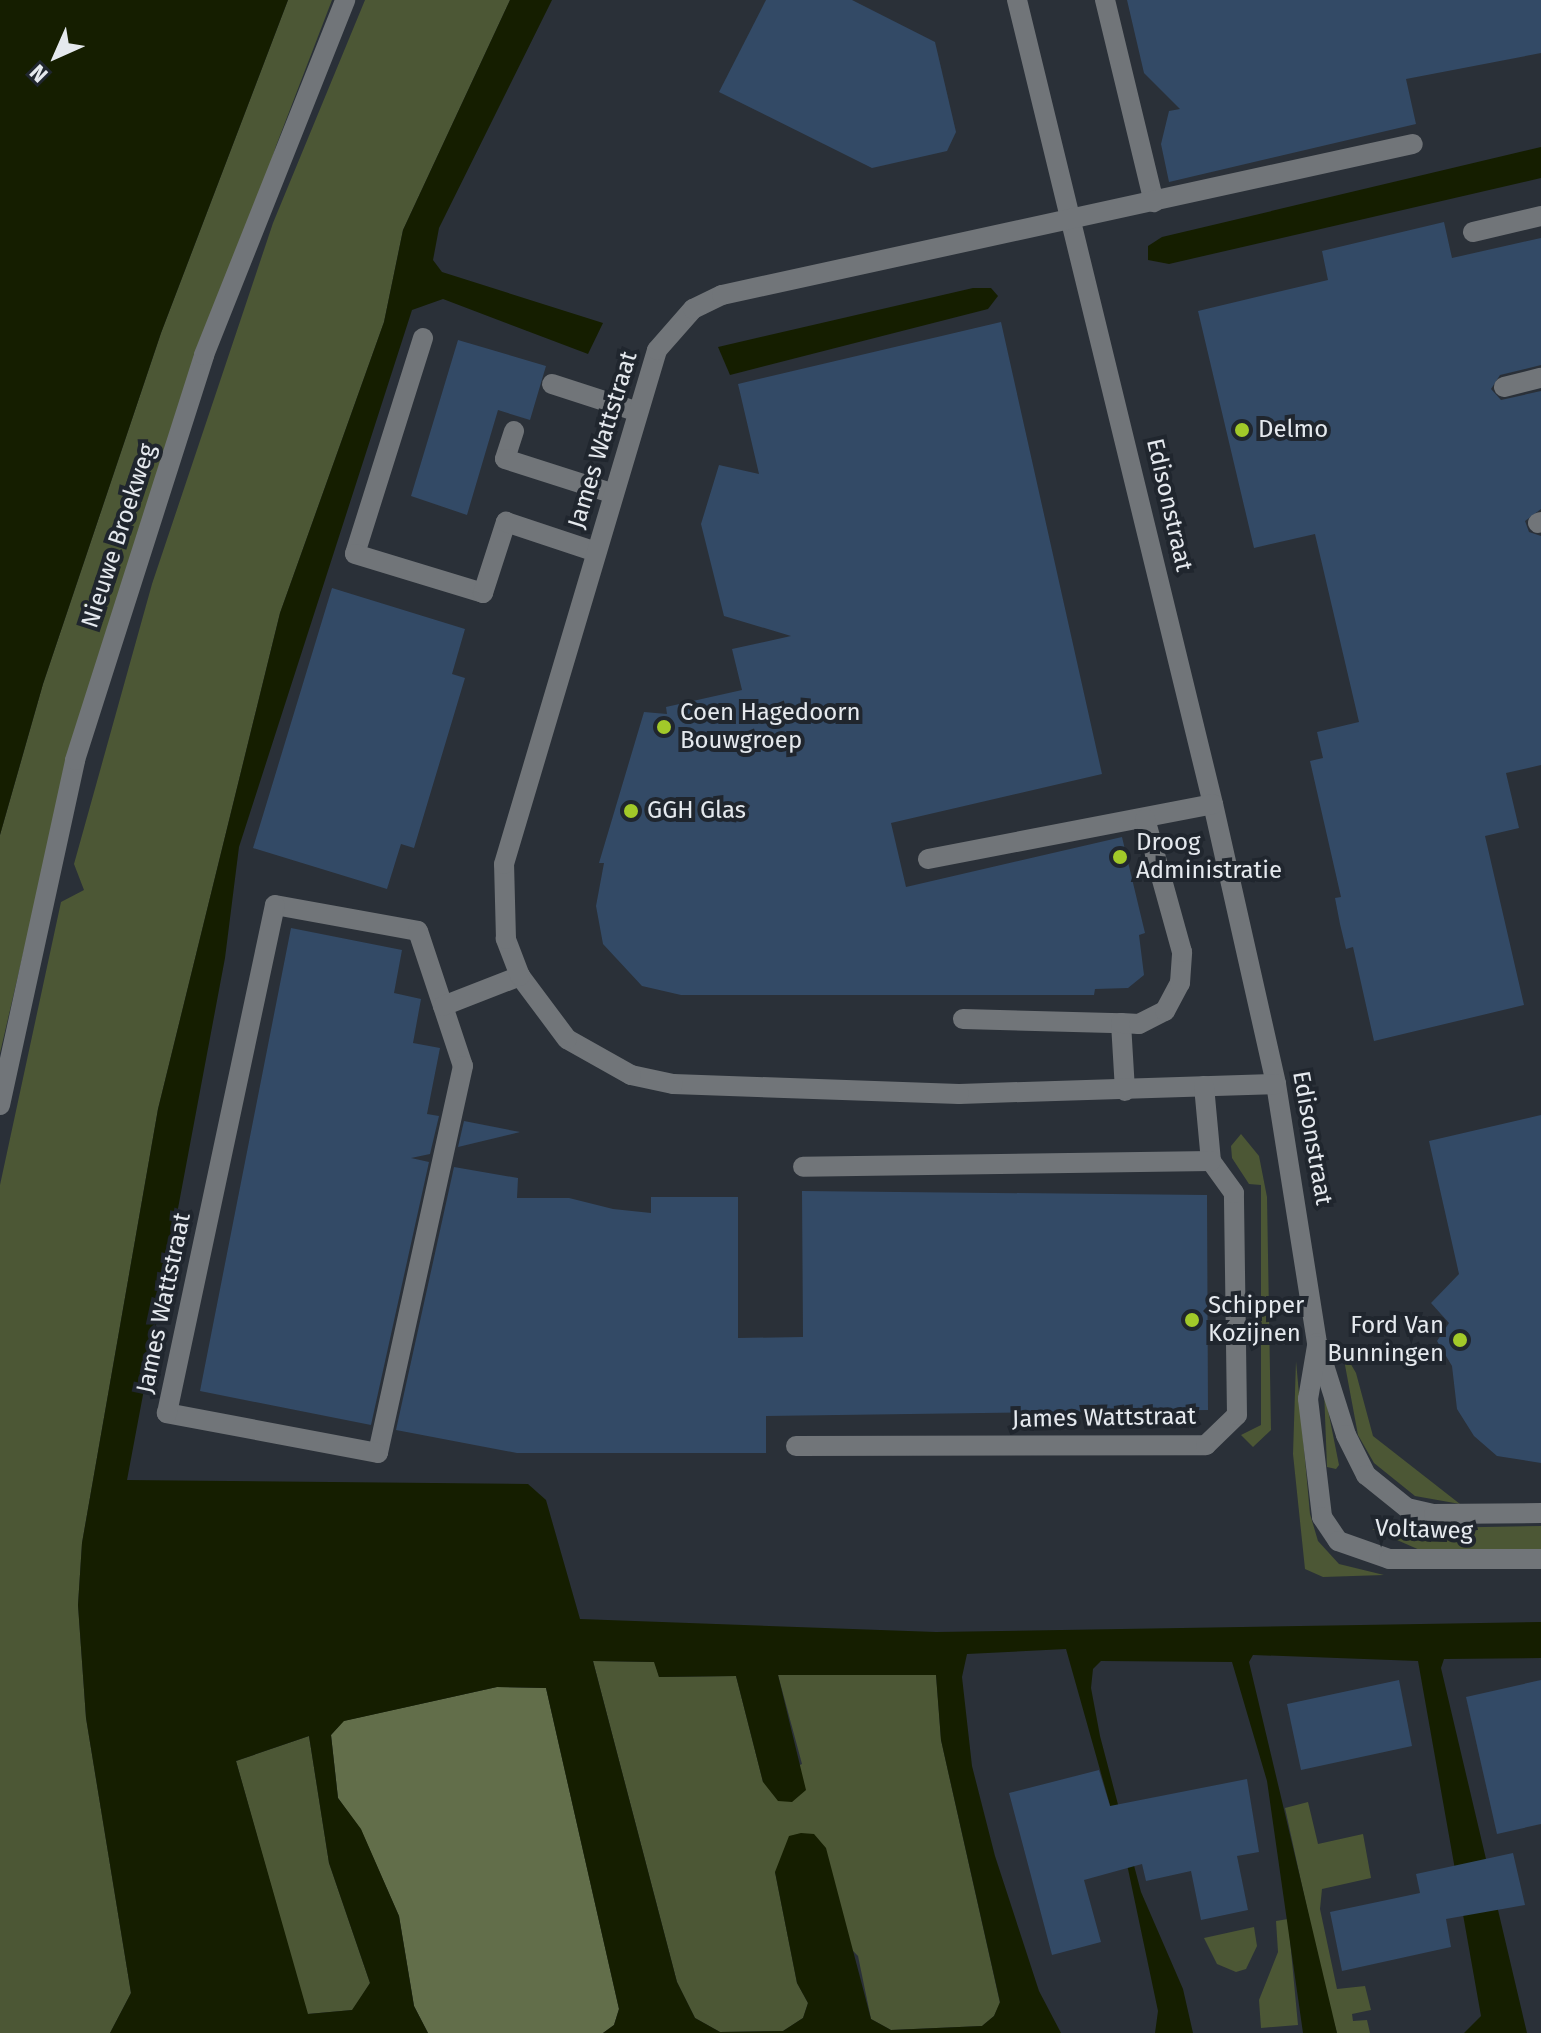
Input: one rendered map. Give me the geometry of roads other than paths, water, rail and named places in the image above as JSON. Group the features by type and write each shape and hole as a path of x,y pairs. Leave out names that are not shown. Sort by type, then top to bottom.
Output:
{"street":[{"name":"Nieuwe Broekweg","path":"0,1105 75,760 204,355 345,0"},
{"name":"Edisonstraat","path":"1017,0 1073,219 1213,804 1276,1084 1317,1343 1354,1454 1383,1492"},
{"path":"1105,0 1154,202"},
{"path":"1073,219 1413,144"},
{"path":"1473,232 1541,216"},
{"name":"James Wattstraat","path":"1073,219 722,295 670,329 638,412 504,864 506,939 520,976 567,1039 596,1060 673,1084 959,1094 1276,1084"},
{"path":"423,338 355,554 483,593 506,522 596,552"},
{"path":"1504,387 1541,378"},
{"path":"552,384 638,412"},
{"path":"514,431 505,459 614,494"},
{"path":"928,859 1213,804"},
{"path":"963,1019 1139,1024 1165,1011 1180,983 1182,952 1145,819"},
{"name":"James Wattstraat","path":"275,905 418,931 443,1006 463,1066 378,1453 167,1413 275,905"},
{"path":"443,1006 520,976"},
{"path":"1121,1023 1125,1091"},
{"name":"James Wattstraat","path":"796,1446 1206,1445 1237,1415 1234,1193 1211,1161 1204,1086"},
{"path":"803,1167 1211,1161"},
{"name":"Edisonstraat","path":"1317,1343 1308,1399 1322,1517"},
{"name":"Voltaweg","path":"1383,1492 1407,1508 1434,1514 1541,1513"},
{"name":"Voltaweg","path":"1322,1517 1338,1541 1364,1554 1541,1559"}],"place":[{"name":"Delmo","path":"1242,430"},
{"name":"Coen Hagedoorn Bouwgroep","path":"664,727"},
{"name":"GGH Glas","path":"631,811"},
{"name":"Droog Administratie","path":"1120,857"},
{"name":"Schipper Kozijnen","path":"1192,1320"},
{"name":"Ford Van Bunningen","path":"1460,1340"}]}
